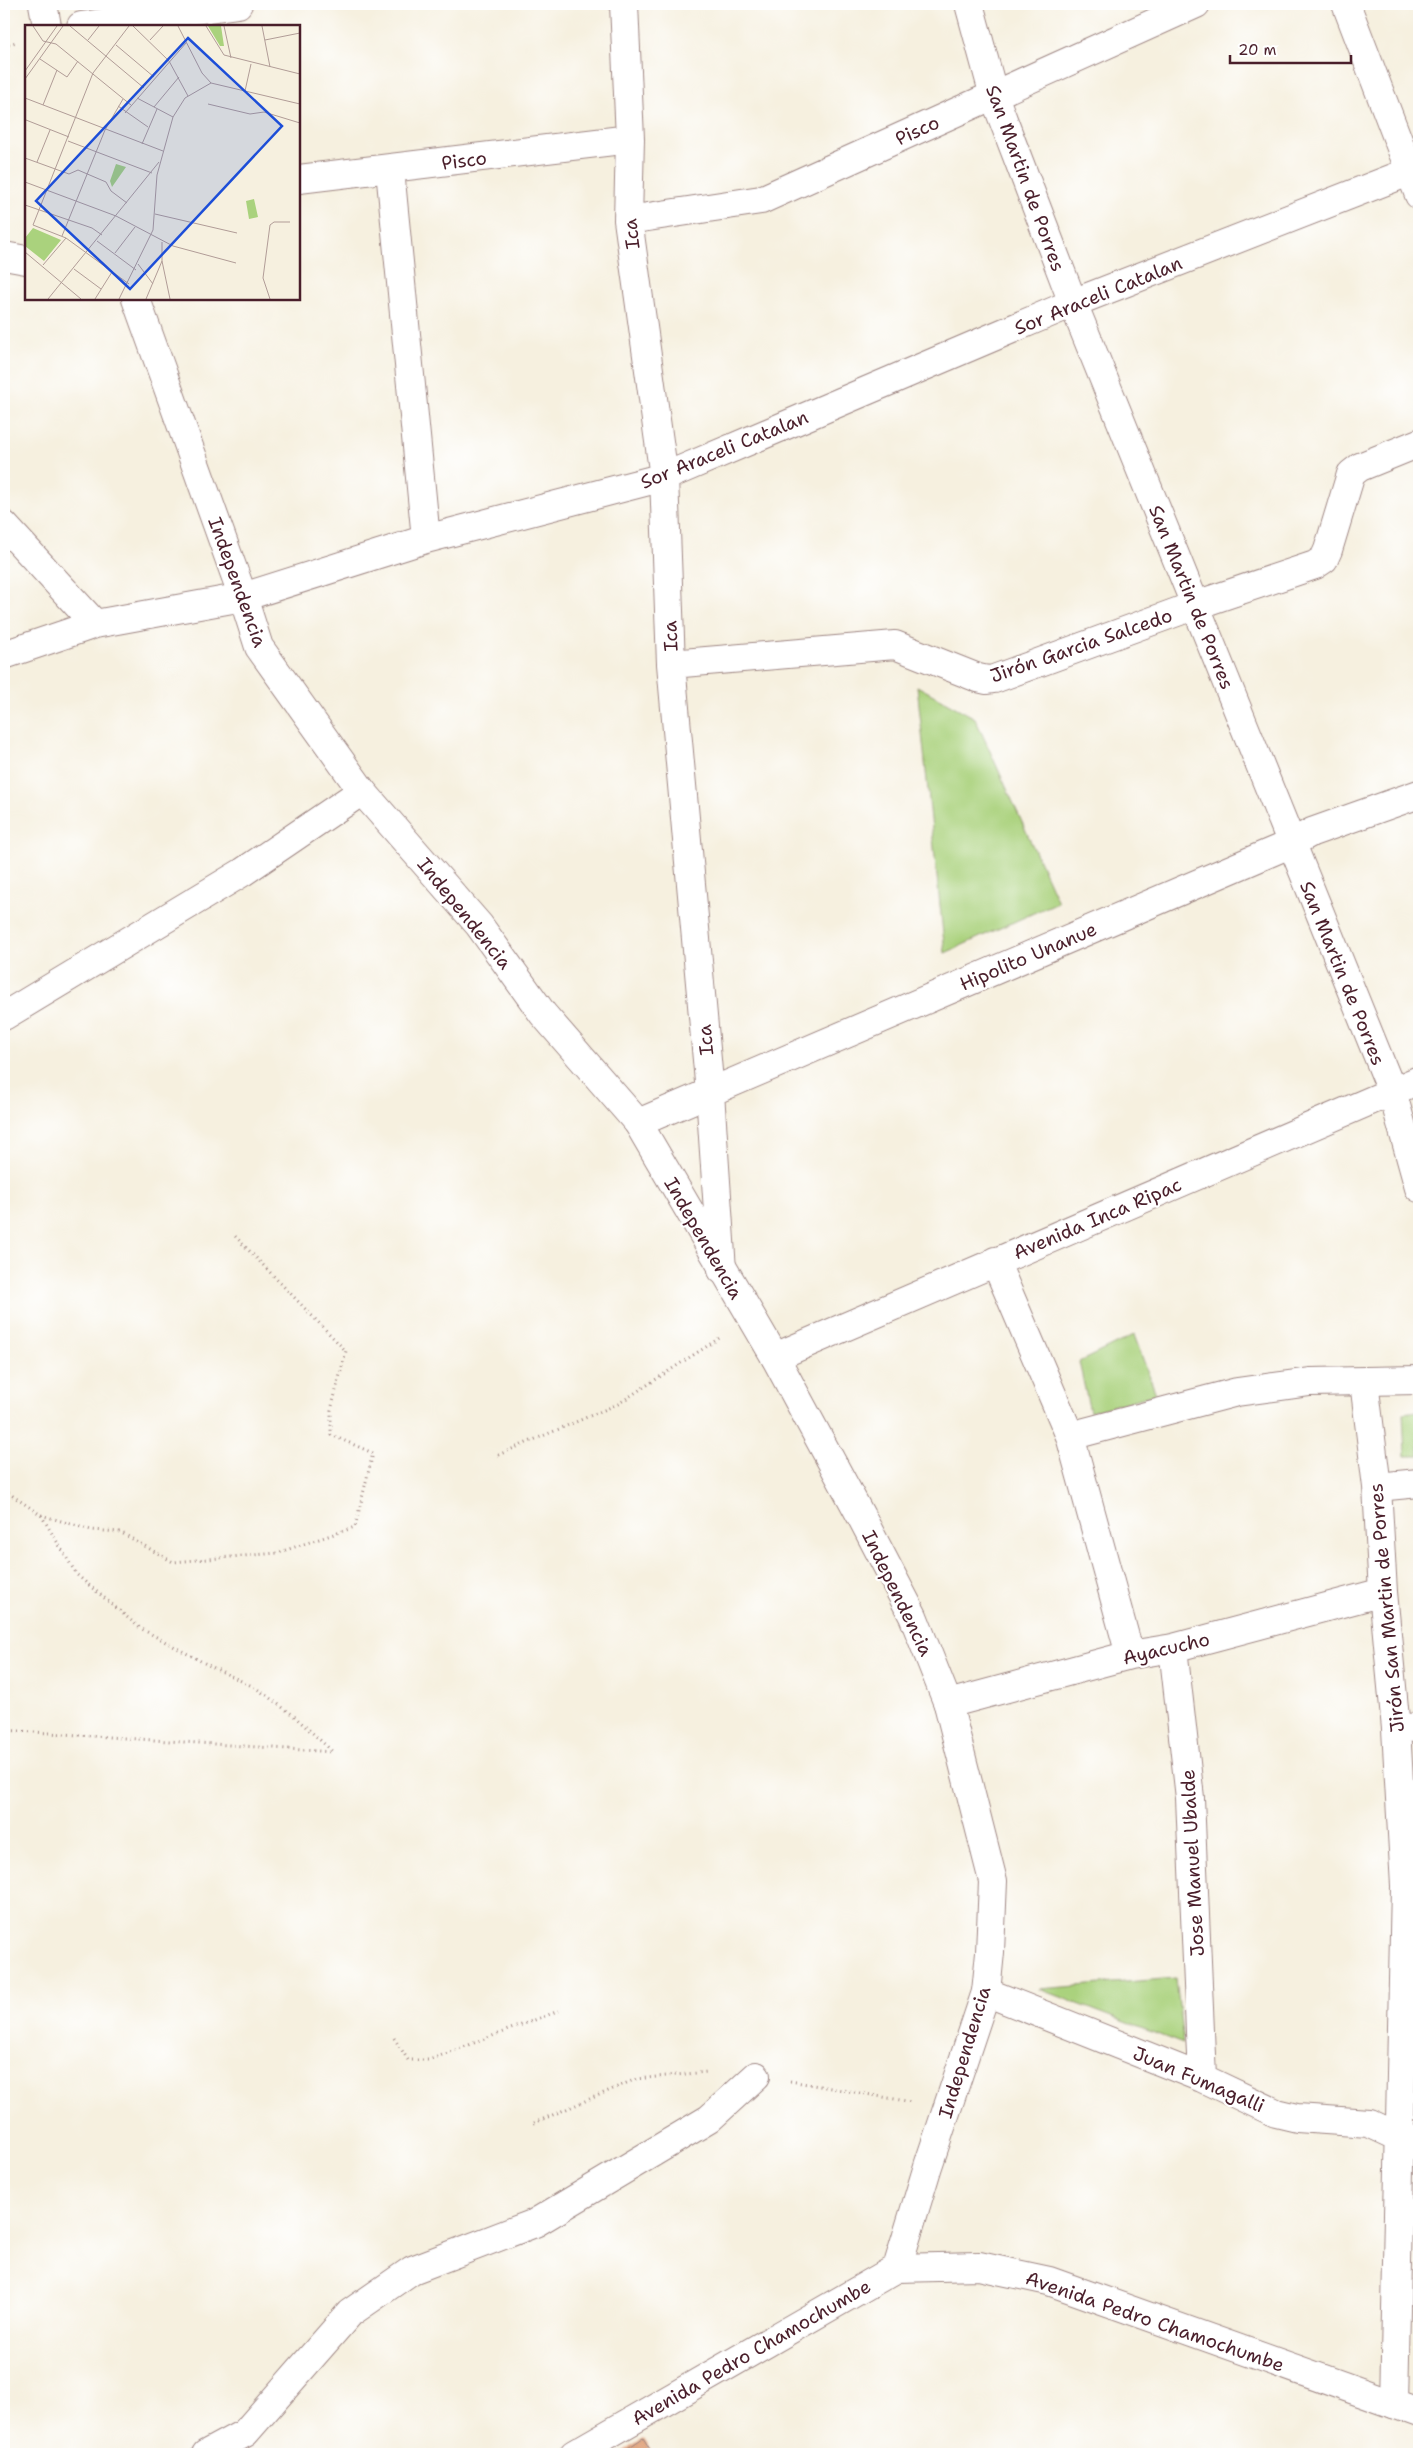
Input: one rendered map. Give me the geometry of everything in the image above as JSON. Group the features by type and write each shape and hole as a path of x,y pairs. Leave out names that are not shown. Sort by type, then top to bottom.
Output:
{"street":[{"path":"43,4 47,25"},
{"path":"88,25 238,4"},
{"name":"Ica","path":"624,4 630,139 628,220 664,477 671,664 710,1093 722,1270"},
{"name":"San Martin de Porres","path":"969,4 994,96 1073,303 1196,605 1290,844 1392,1091 1419,1188"},
{"name":"Pisco","path":"628,220 761,200 1196,4"},
{"path":"1346,4 1416,178"},
{"name":"Pisco","path":"300,179 390,170 630,139"},
{"path":"390,170 426,540"},
{"name":"Sor Araceli Catalan","path":"4,655 95,624 243,597 426,540 664,477 1073,303 1416,178"},
{"path":"4,256 25,260"},
{"name":"Independencia","path":"136,300 243,597 258,647 362,791 479,924 543,1014 638,1123 722,1270 775,1357 913,1616 948,1704 993,1880 990,1952 986,1992 928,2166 897,2268"},
{"name":"Jirón Garcia Salcedo","path":"671,664 895,645 987,680 1196,605 1315,565 1324,559 1351,474 1360,467 1419,443"},
{"path":"4,525 95,624"},
{"path":"4,1016 243,872 362,791"},
{"name":"Hipolito Unanue","path":"638,1123 1290,844 1312,832 1419,794"},
{"name":"Avenida Inca Ripac","path":"775,1357 1419,1080"},
{"path":"996,1261 1070,1436 1130,1655"},
{"path":"1070,1436 1237,1392 1310,1382 1419,1380"},
{"name":"Jirón San Martin de Porres","path":"1364,1382 1377,1487 1383,1592 1408,1728 1412,1886 1410,2138 1394,2404"},
{"path":"1377,1487 1419,1483"},
{"name":"Ayacucho","path":"948,1704 1130,1655 1173,1648 1383,1592"},
{"name":"Jose Manuel Ubalde","path":"1173,1648 1190,1798 1202,2078"},
{"name":"Juan Fumagalli","path":"986,1992 1202,2078 1276,2113 1296,2118 1369,2123 1410,2138"},
{"path":"206,2454 245,2433 350,2313 412,2270 535,2223 709,2119 756,2076"},
{"name":"Avenida Pedro Chamochumbe","path":"574,2454 897,2268 979,2266 1050,2281 1419,2413"}],"path":[{"path":"4,1490 40,1515 90,1530 120,1532 173,1562 276,1553 356,1526 374,1453 331,1435 331,1410 346,1351 234,1235"},
{"path":"498,1455 618,1404 751,1317"},
{"path":"4,1730 333,1752 293,1715 256,1688 208,1665 140,1628 77,1575 40,1515"},
{"path":"394,2038 408,2060 429,2060 561,2010"}],"green space":[{"path":"917,686 975,718 1058,902 945,953"},
{"path":"1134,1335 1156,1394 1090,1412 1079,1362"},
{"path":"1419,1411 1419,1456 1405,1456 1403,1413"},
{"path":"1176,1978 1183,2044 1039,1989"}],"building":[{"path":"643,2438 653,2454 619,2454"}]}
